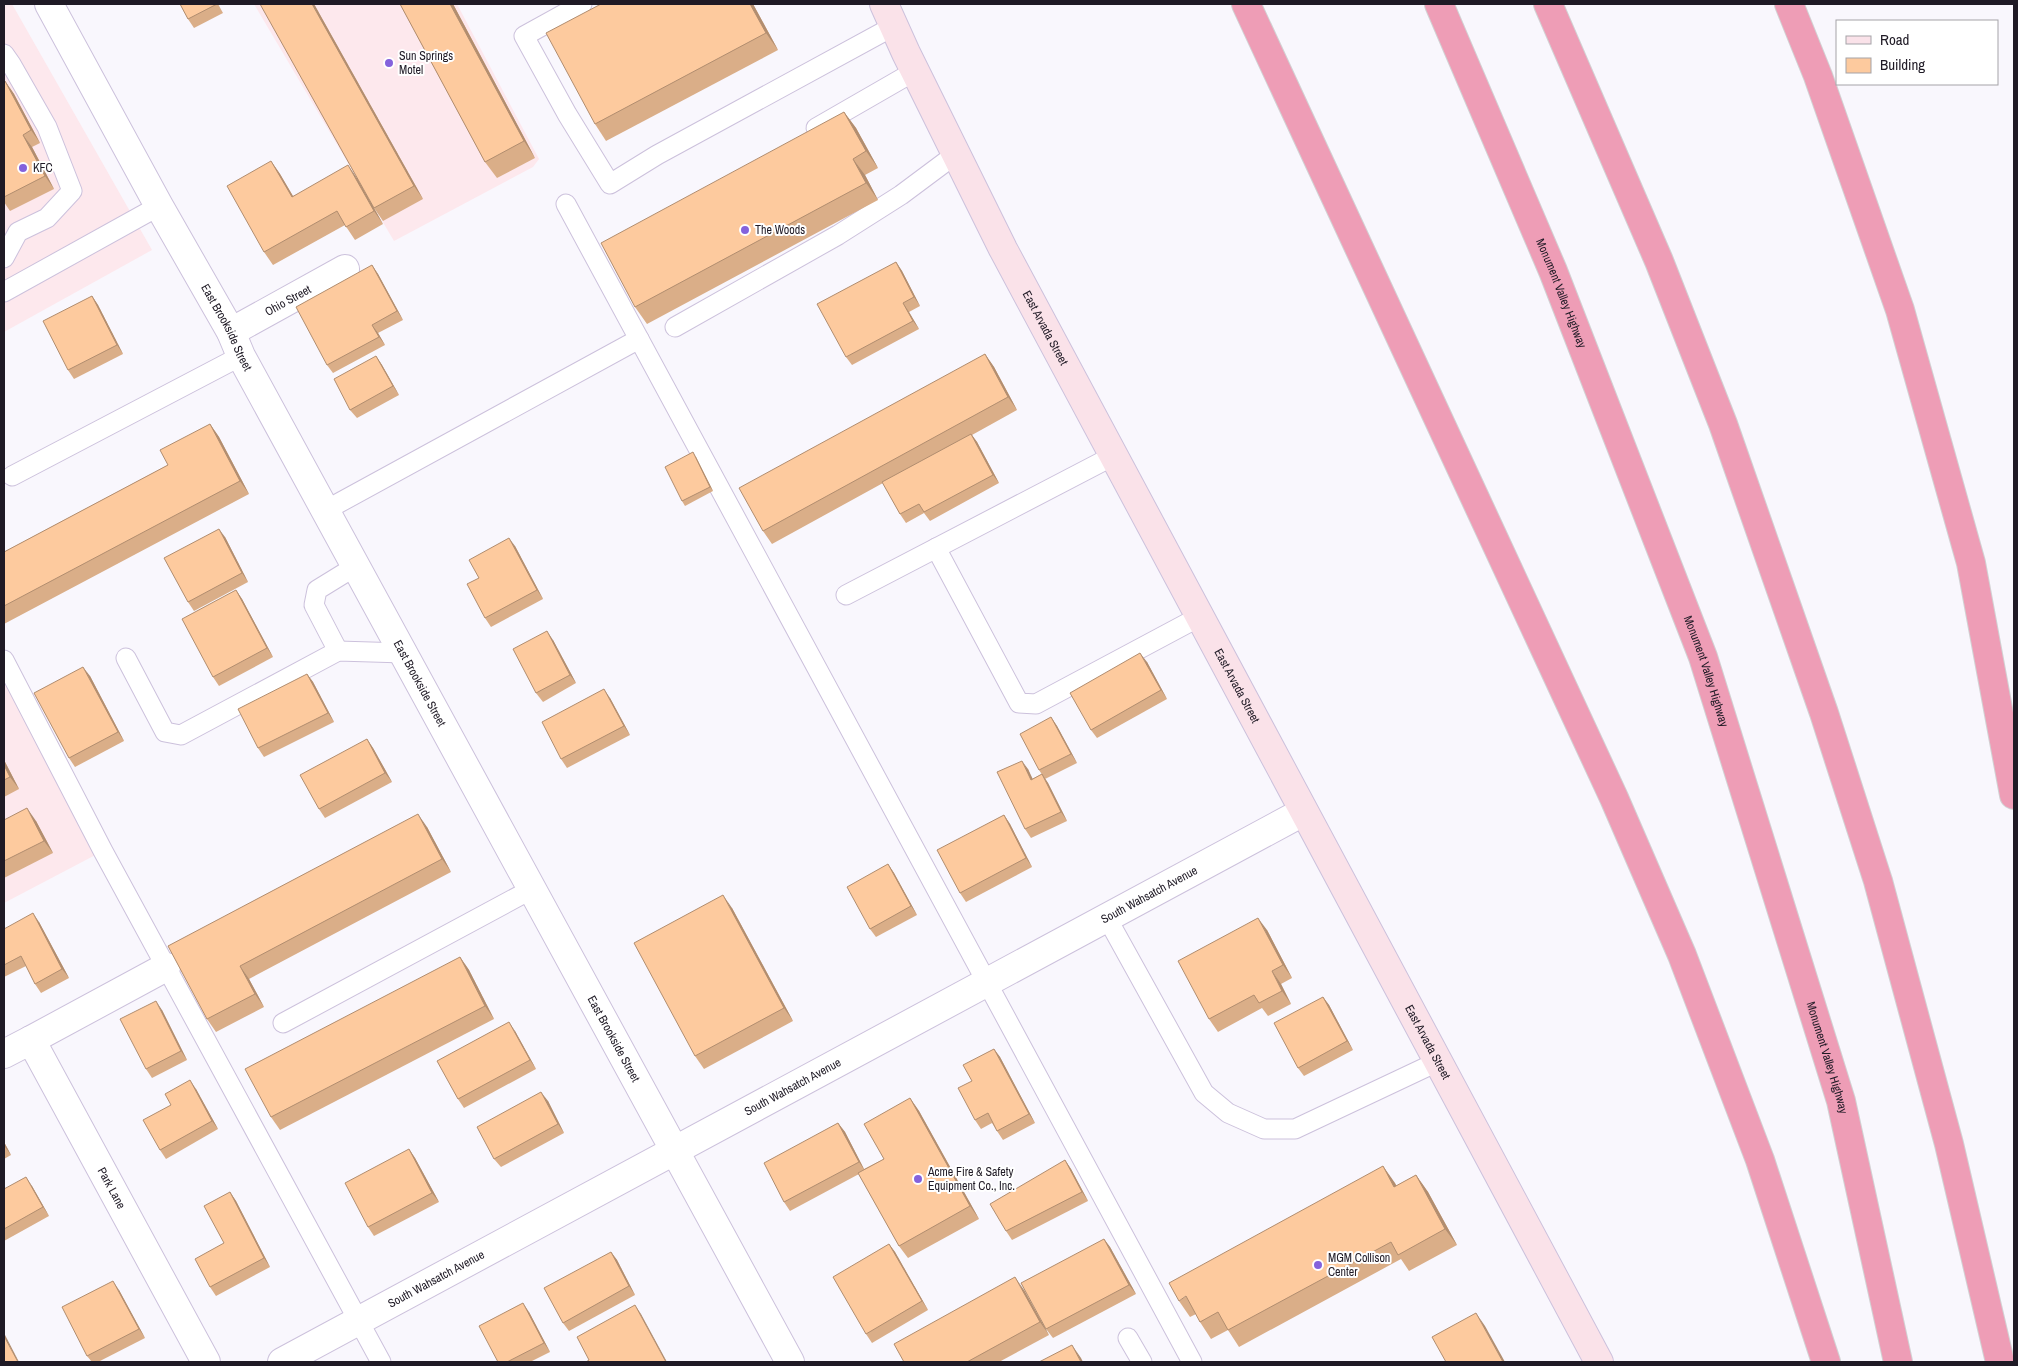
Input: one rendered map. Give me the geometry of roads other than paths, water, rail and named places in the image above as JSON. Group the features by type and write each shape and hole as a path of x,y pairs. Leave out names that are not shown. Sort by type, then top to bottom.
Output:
{"highway":[{"path":"1246,4 1614,798 1682,955 1760,1160 1826,1362"},
{"path":"1267,4 1336,198"},
{"name":"Monument Valley Highway","path":"1439,4 1553,271 1703,657 1841,1101 1898,1362"},
{"path":"1548,4 1659,261 1716,406 1824,712 1878,881 1939,1107 2000,1362"},
{"path":"1789,4 1818,76 1900,310 1971,563 2014,795"}],"street":[{"name":"East Brookside Street","path":"49,4 790,1362"},
{"name":"East Arvada Street","path":"889,15 1003,249 1599,1362"},
{"name":"Ohio Street","path":"236,344 344,269"},
{"name":"South Wahsatch Avenue","path":"282,1362 1303,812"},
{"path":"4,1054 166,967"},
{"name":"Park Lane","path":"31,1040 206,1362"}],"lane":[{"path":"582,4 524,36 567,114 610,184 889,15"},
{"path":"4,54 47,127 72,191 47,218 18,232 4,258"},
{"path":"798,138 915,71"},
{"path":"675,327 838,235 901,195 956,154"},
{"path":"566,204 1192,1362"},
{"path":"4,292 159,206"},
{"path":"326,510 639,339"},
{"path":"12,476 236,344"},
{"path":"846,595 1113,456"},
{"path":"936,548 1019,703 1036,704 1199,617"},
{"path":"338,651 314,605 317,590 356,566"},
{"path":"126,658 165,732 181,735 338,651 404,653"},
{"path":"4,660 103,851 381,1362"},
{"path":"283,1023 532,889"},
{"path":"1107,918 1204,1093 1228,1114 1264,1129 1295,1129 1437,1062"},
{"path":"1128,1338 1142,1362"}],"place":[{"name":"Sun Springs Motel","path":"389,63"},
{"name":"KFC","path":"23,168"},
{"name":"The Woods","path":"745,230"},
{"name":"Acme Fire & Safety Equipment Co., Inc.","path":"918,1179"},
{"name":"MGM Collison Center","path":"1318,1265"}]}
